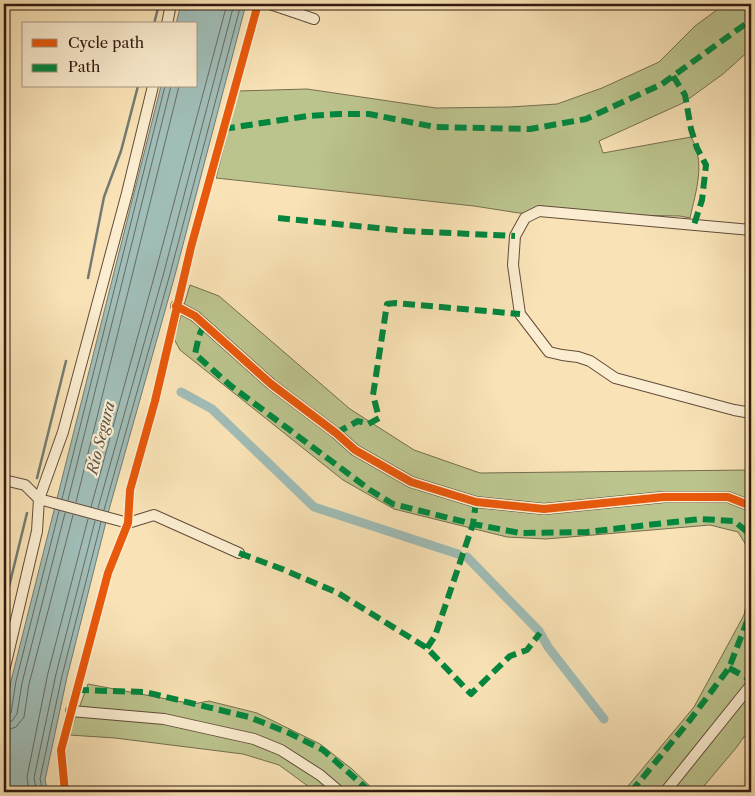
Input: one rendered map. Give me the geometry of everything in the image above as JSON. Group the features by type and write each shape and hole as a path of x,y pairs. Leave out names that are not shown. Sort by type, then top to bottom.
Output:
{"street":[{"path":"167,22 171,4"},
{"path":"270,4 314,18"},
{"path":"4,671 37,532 39,499 63,432 127,193 153,88"},
{"path":"751,230 539,211 525,218 515,236 513,265 520,314 549,352 590,361 615,378 751,413"},
{"path":"176,306 196,316 271,384 336,433 355,450 411,482 476,502 544,509 664,497 728,497 751,506"},
{"path":"4,480 25,485 39,499 128,523 154,515 239,553"},
{"path":"664,792 751,685"},
{"path":"71,711 164,719 254,739 281,750 320,775 340,792"}],"green space":[{"path":"725,4 751,4 751,49 723,74 683,103 599,141 603,153 691,137 696,147 699,167 697,187 690,218 680,216 519,213 474,206 216,178 238,91 307,89 436,108 557,104 602,88 659,62 695,26"},
{"path":"190,285 219,296 350,409 414,450 480,473 749,470 751,472 751,553 738,532 710,525 546,539 507,537 394,509 343,480 180,350 174,339"},
{"path":"751,582 751,727 699,792 623,792 694,707 744,615"},
{"path":"88,684 193,704 209,701 257,713 320,744 352,769 376,792 316,792 279,765 243,754 115,738 69,735"}],"water":[{"name":"Río Segura","path":"181,4 246,4 175,275 110,506 67,677 45,780 48,792 4,792 4,727 11,681 160,88 198,88 198,22 176,22"}],"waterway":[{"path":"154,22 159,4"},
{"path":"88,278 104,197 121,151 137,88"},
{"path":"37,478 66,361"},
{"path":"181,392 212,409 314,507 458,554"},
{"path":"4,607 27,513"},
{"path":"467,557 539,631 548,647 604,719"}],"marked path":[{"path":"223,129 308,116 339,114 369,114 435,127 530,129 586,119 662,84 751,20"},
{"path":"673,76 685,95 691,129 697,148 706,165 702,200 694,225"},
{"path":"278,218 406,231 515,236"},
{"path":"336,433 358,421 368,424 379,418 373,395 387,304 395,303 520,314"},
{"path":"204,324 195,354 231,386 370,490 393,504 473,524 520,533 587,532 700,519 734,521 751,535"},
{"path":"427,648 435,636 473,524 476,502"},
{"path":"239,553 338,593 427,648 471,694 510,656 527,650 540,633"},
{"path":"631,792 690,720 729,668 751,611"},
{"path":"729,668 751,680"},
{"path":"77,690 145,692 249,717 289,733 323,750 365,787 368,792"}],"cycle path":[{"path":"65,792 61,750 108,573 128,523 130,490 155,401 191,247 258,4"},
{"path":"176,306 195,316 271,384 336,433 355,450 411,482 476,502 544,509 664,497 728,497 751,506"}]}
